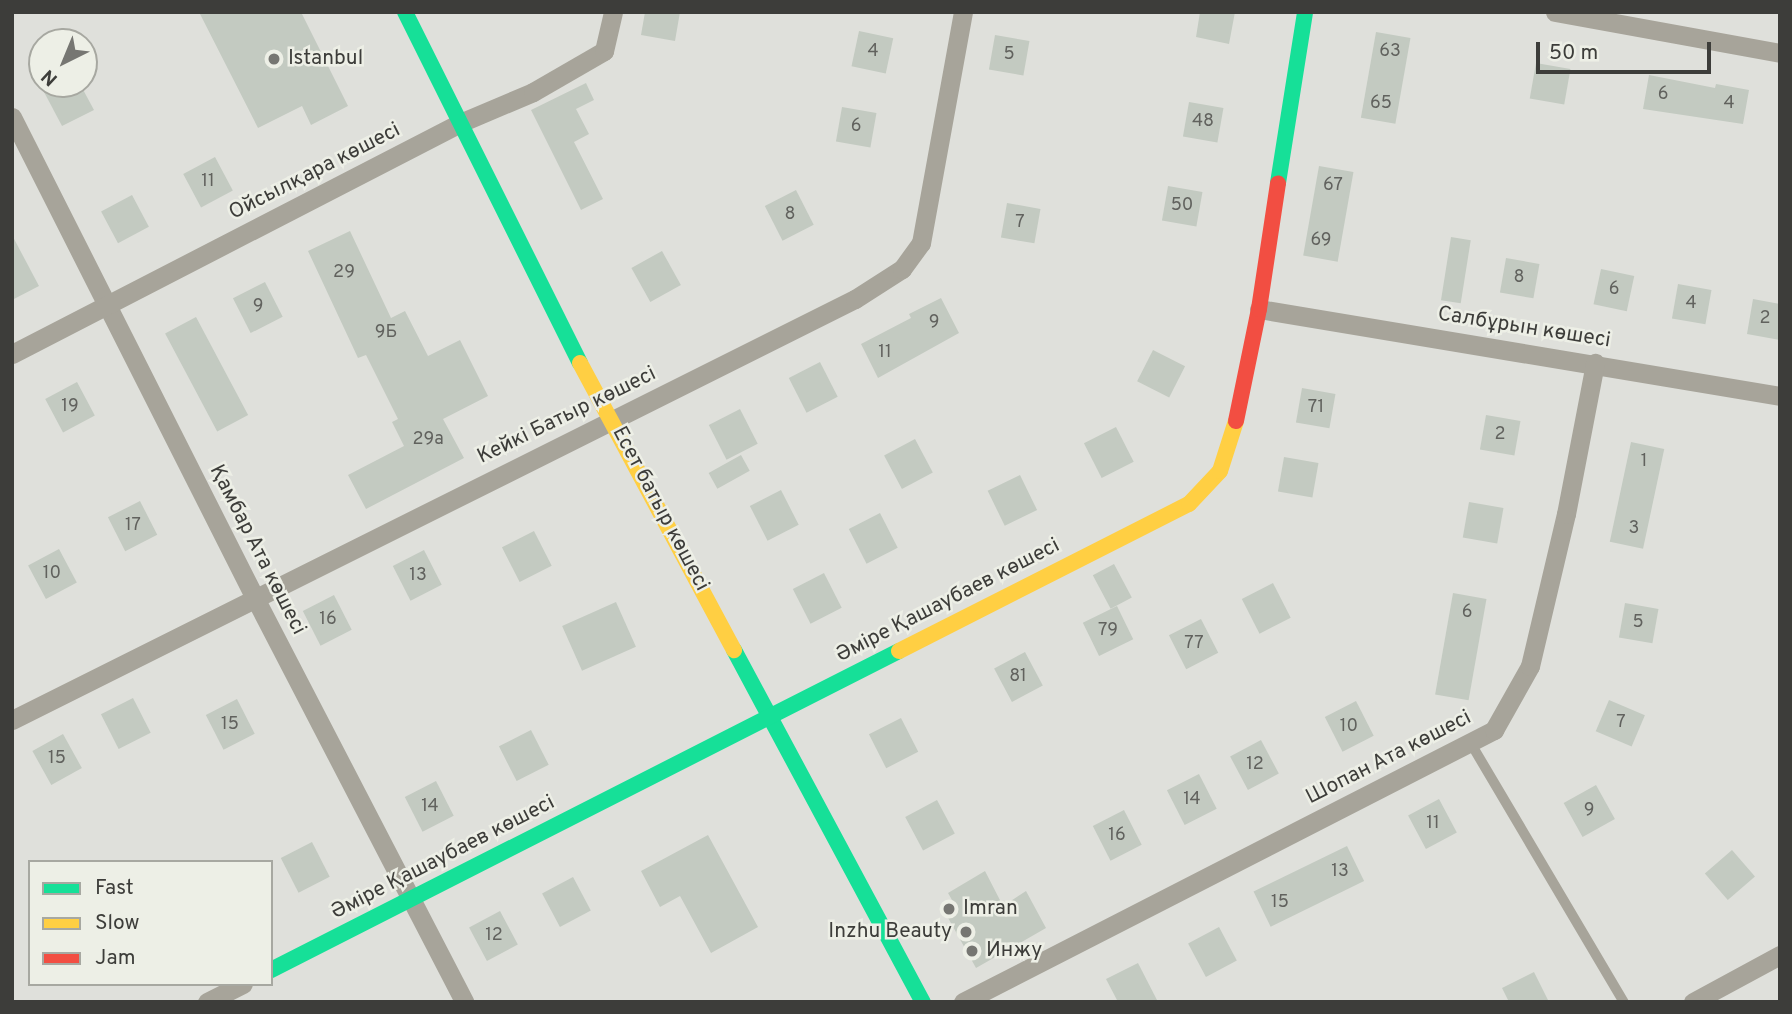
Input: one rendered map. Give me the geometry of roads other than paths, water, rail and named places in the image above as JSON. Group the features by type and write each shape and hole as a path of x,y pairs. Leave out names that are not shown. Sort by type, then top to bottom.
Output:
{"street":[{"name":"Есет батыр көшесі","path":"405,12 547,302 612,418 923,1002"},
{"name":"Ойсылқара көшесі","path":"12,354 460,123 533,92 604,51 613,12"},
{"name":"Кейкі Батыр көшесі","path":"12,720 612,418 855,299 902,269 921,243 963,12"},
{"name":"Әміре Қашаубаев көшесі","path":"273,969 1189,504 1220,471 1238,416 1259,309 1305,12"},
{"path":"1555,12 1780,53"},
{"name":"Қамбар Ата көшесі","path":"12,117 464,1002"},
{"name":"Салбұрын көшесі","path":"1259,309 1780,396"},
{"name":"Шопан Ата көшесі","path":"963,1002 1494,730 1530,666 1566,514 1595,363"},
{"path":"1693,1002 1780,955"},
{"path":"208,1002 239,986"}],"lane":[{"path":"1470,743 1624,1002"}],"place":[{"name":"Istanbul","path":"274,59"},
{"name":"Imran","path":"949,909"},
{"name":"Inzhu Beauty","path":"966,932"},
{"name":"Инжу","path":"972,951"}]}
